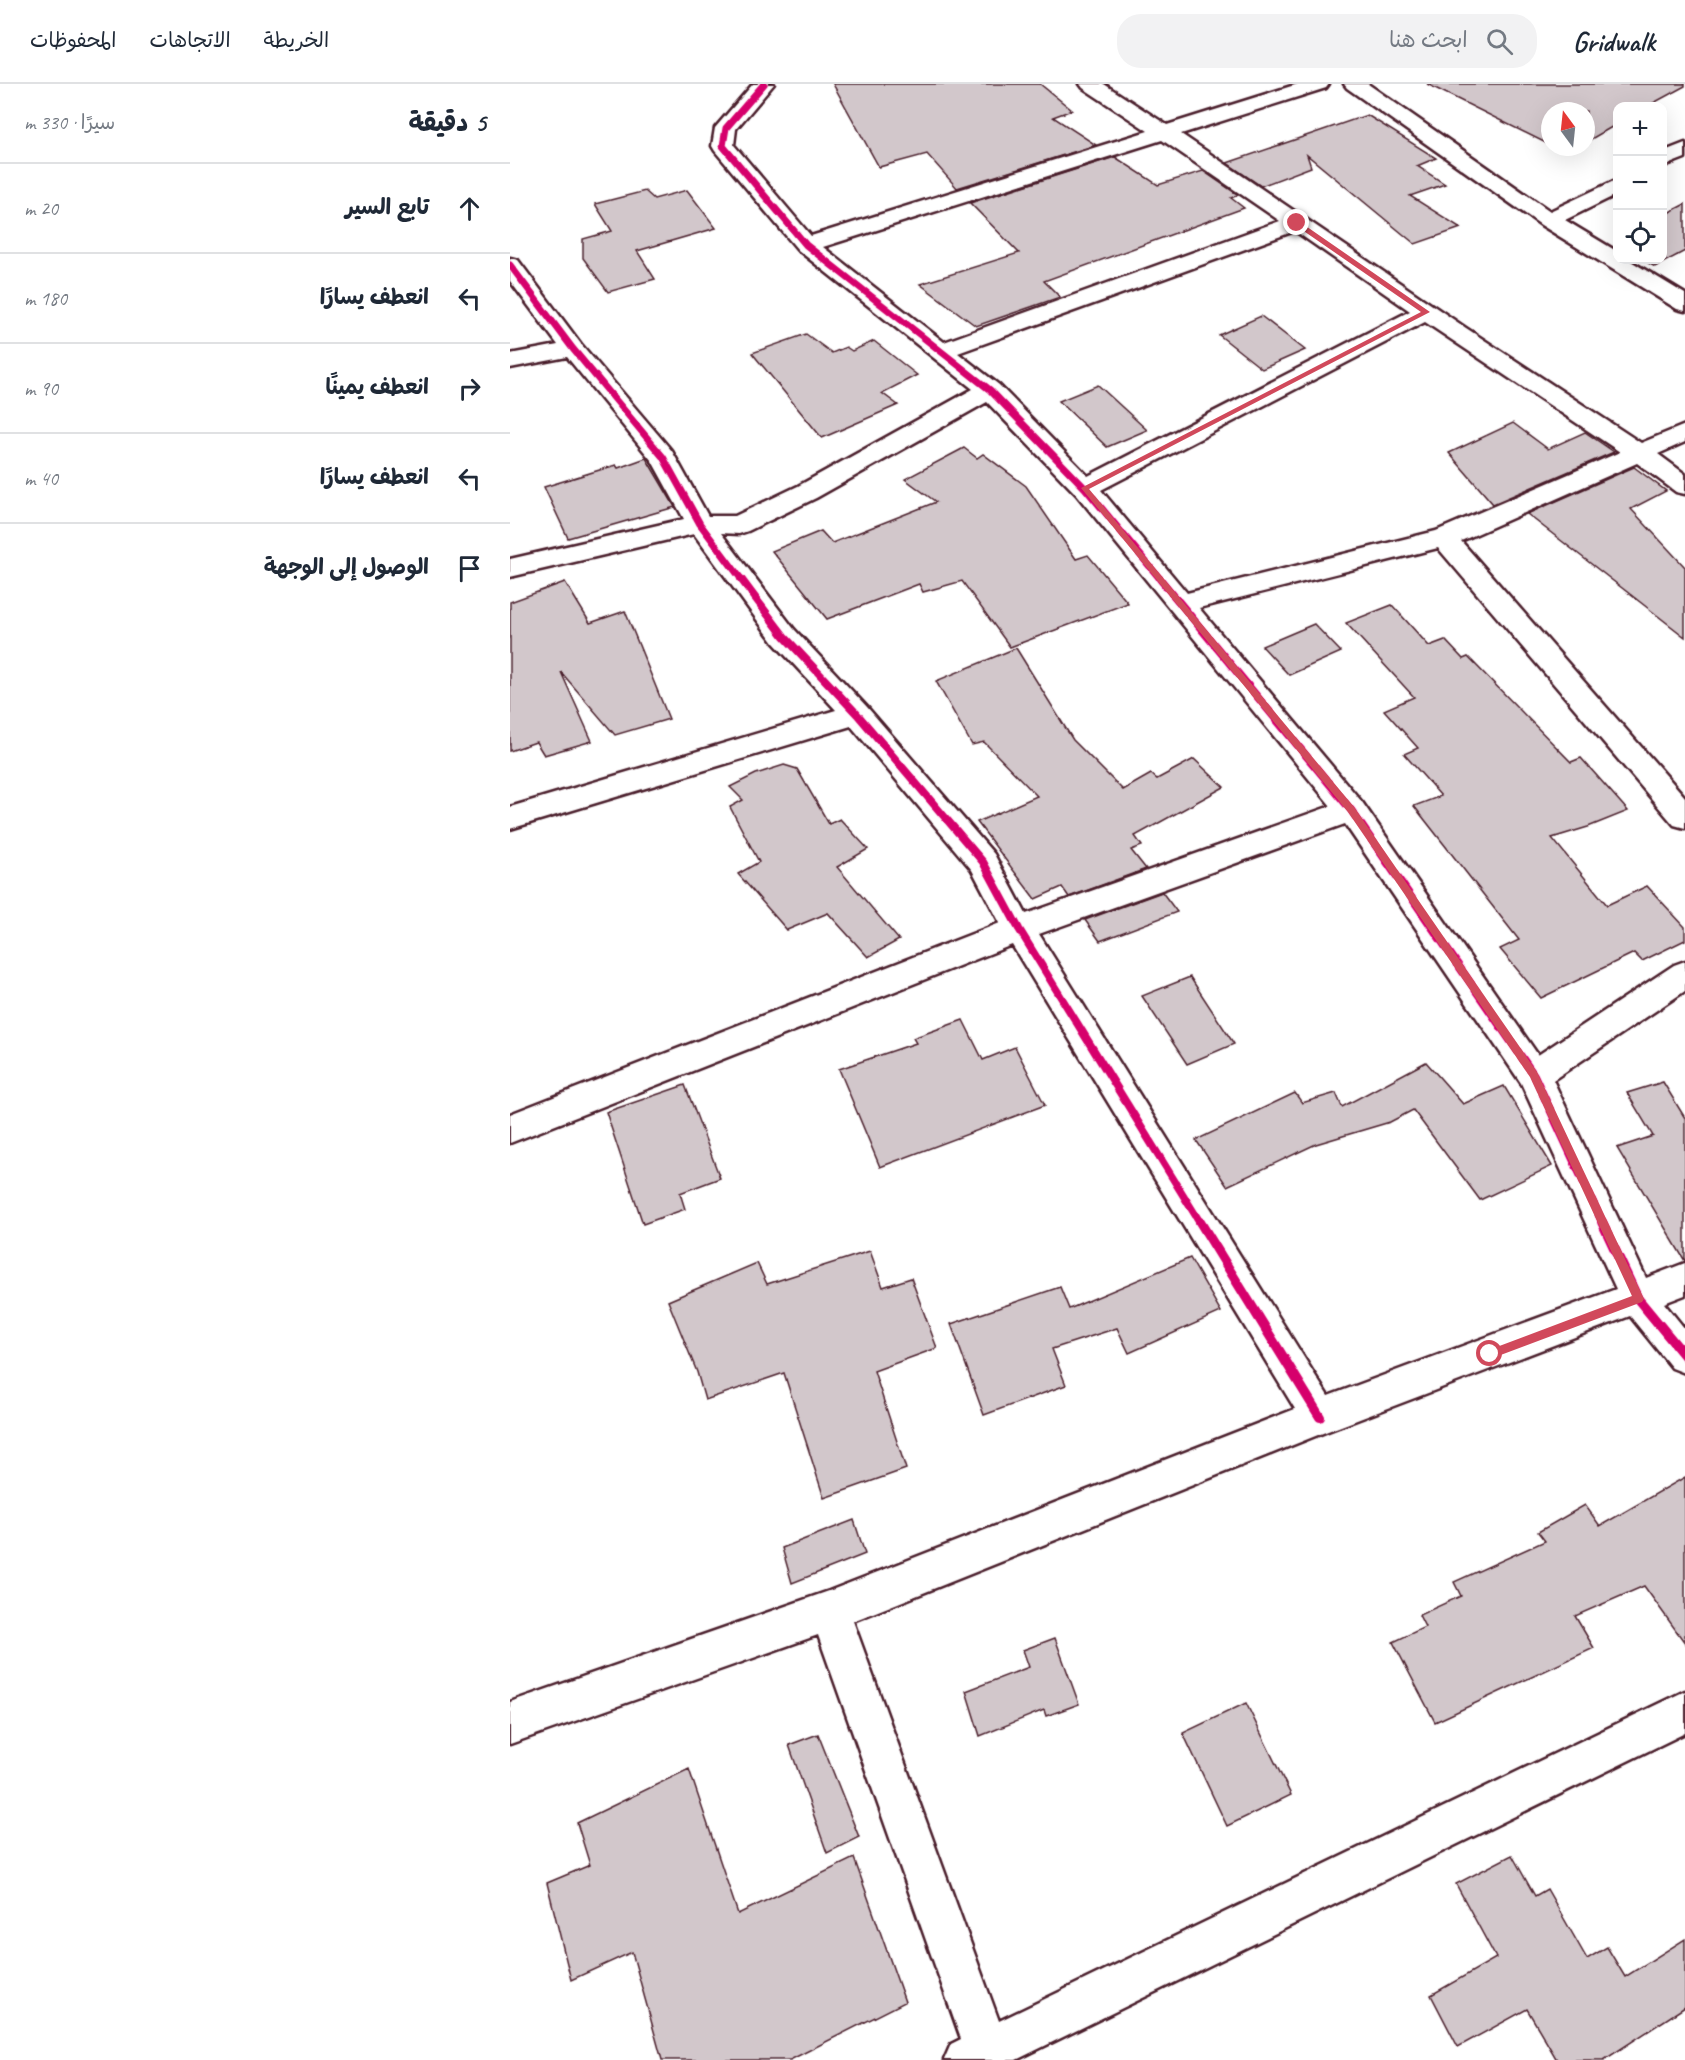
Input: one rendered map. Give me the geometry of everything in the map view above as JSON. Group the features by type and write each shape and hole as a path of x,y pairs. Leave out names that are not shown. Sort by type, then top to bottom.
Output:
{"street":[{"path":"764,84 726,128 723,146 806,245 990,390 1084,488 1351,810 1534,1075 1638,1299 1685,1356"},
{"path":"1090,84 1165,131 1426,312 1642,454 1685,486"},
{"path":"806,245 1319,84"},
{"path":"1353,84 1549,220 1685,303"},
{"path":"1667,158 1685,149"},
{"path":"1549,220 1613,186"},
{"path":"942,351 1297,223"},
{"path":"510,265 573,349 663,457 700,524 784,636 857,714 983,862 1019,929 1320,1417"},
{"path":"1084,488 1426,312"},
{"path":"510,361 573,349"},
{"path":"510,568 700,524 739,525 807,492 990,390"},
{"path":"1179,604 1444,538 1642,454 1685,433"},
{"path":"1444,538 1685,817"},
{"path":"510,818 857,714"},
{"path":"510,1129 1019,929 1351,810"},
{"path":"1534,1075 1685,974"},
{"path":"510,1723 828,1611 1320,1417 1638,1299 1685,1279"},
{"path":"828,1611 982,2057 1685,1710"}],"building":[{"path":"833,84 1040,84 1072,110 1053,117 1096,145 957,188 927,154 879,167"},
{"path":"1427,84 1685,84 1655,102 1613,102 1613,126 1595,137 1595,102 1541,102 1541,141"},
{"path":"1367,115 1436,158 1417,166 1445,184 1410,196 1461,228 1415,244 1307,155 1311,167 1261,186 1227,163"},
{"path":"1115,157 1158,185 1203,171 1238,195 1231,198 1244,208 1044,281 1060,297 976,326 920,284 1019,253 970,203"},
{"path":"687,190 716,228 637,251 655,279 608,292 583,258 583,239 612,231 595,204 645,191 654,199"},
{"path":"1685,204 1685,251 1667,261 1667,213"},
{"path":"1261,316 1305,350 1262,369 1219,335"},
{"path":"806,334 832,353 846,347 852,351 874,341 917,375 882,393 898,405 822,438 752,353"},
{"path":"1098,385 1147,430 1107,447 1059,401"},
{"path":"1513,423 1548,449 1585,432 1614,452 1493,504 1449,453"},
{"path":"964,448 977,458 983,454 1026,486 1076,559 1088,555 1128,603 1010,647 962,581 923,592 919,584 827,619 772,551 821,531 832,543 936,502 905,479"},
{"path":"646,458 675,507 568,538 544,487 616,465 618,468"},
{"path":"1634,467 1666,491 1631,509 1685,567 1685,637 1527,514"},
{"path":"565,582 590,623 625,611 669,719 615,735 561,672 592,741 544,755 536,742 510,751 510,602"},
{"path":"1392,605 1429,646 1445,640 1463,659 1468,657 1571,762 1581,758 1628,811 1552,838 1607,905 1647,886 1685,927 1685,940 1642,961 1634,953 1541,998 1500,949 1519,940 1414,806 1441,796 1404,754 1418,748 1384,710 1414,697 1346,623"},
{"path":"1314,624 1341,652 1289,675 1262,646"},
{"path":"1016,648 1073,740 1123,790 1151,774 1157,779 1194,759 1224,787 1135,836 1142,846 1131,850 1146,869 1069,897 1062,887 1035,899 977,822 1037,796 984,742 972,745 936,681"},
{"path":"784,765 797,769 829,824 840,819 868,849 837,867 899,940 868,957 828,913 787,930 738,874 759,862 730,807 743,800 730,787 756,774"},
{"path":"1162,892 1177,912 1100,941 1085,920"},
{"path":"1190,977 1234,1044 1187,1064 1142,996"},
{"path":"963,1020 983,1060 1015,1047 1045,1105 880,1167 839,1069 916,1043 913,1038"},
{"path":"1426,1062 1463,1104 1504,1086 1552,1166 1480,1200 1413,1110 1390,1122 1316,1144 1227,1186 1196,1140 1295,1093 1302,1103 1336,1093 1342,1107"},
{"path":"1663,1082 1685,1118 1685,1261 1617,1148 1653,1136 1627,1093"},
{"path":"685,1085 720,1178 680,1193 685,1209 643,1224 606,1112"},
{"path":"870,1251 883,1287 911,1278 937,1348 874,1371 906,1469 824,1498 784,1373 705,1400 697,1372 668,1301 757,1263 767,1284"},
{"path":"1190,1258 1221,1312 1129,1353 1117,1328 1052,1349 1066,1385 984,1415 951,1324 1060,1287 1069,1309"},
{"path":"1685,1477 1685,1643 1644,1586 1575,1616 1594,1648 1435,1722 1393,1642 1425,1627 1419,1615 1461,1596 1454,1582 1545,1541 1538,1532 1585,1505 1600,1526"},
{"path":"854,1520 865,1554 792,1583 782,1548"},
{"path":"1055,1638 1079,1704 1046,1716 1044,1710 980,1736 966,1691 1029,1667 1023,1650"},
{"path":"1246,1703 1291,1795 1227,1826 1183,1733"},
{"path":"818,1734 859,1837 827,1853 789,1745"},
{"path":"689,1769 738,1914 854,1858 905,2002 790,2060 662,2060 632,1952 571,1980 547,1883 590,1865 577,1823"},
{"path":"1512,1855 1535,1896 1547,1889 1587,1959 1607,1947 1625,1977 1685,1939 1685,2007 1604,2060 1557,2060 1527,2009 1458,2047 1431,1995 1496,1958 1456,1884"}],"cycle path":[{"path":"764,84 726,128 723,146 806,245 990,390 1085,488 1351,810 1534,1075 1638,1299 1685,1356"},
{"path":"510,265 573,349 663,457 700,524 784,636 857,714 983,862 1019,929 1320,1417"}],"route":[{"path":"1297,223 1426,312 1084,488 1351,810 1534,1075 1638,1299 1490,1354"}]}
